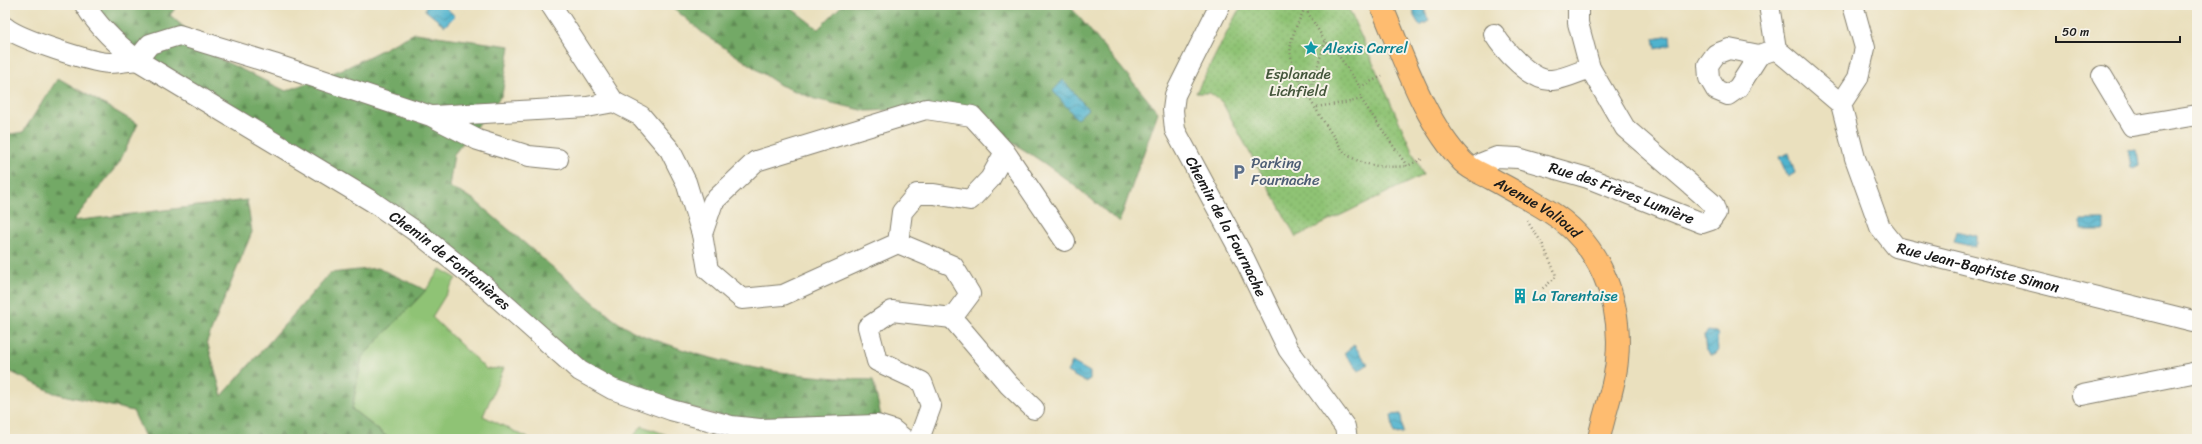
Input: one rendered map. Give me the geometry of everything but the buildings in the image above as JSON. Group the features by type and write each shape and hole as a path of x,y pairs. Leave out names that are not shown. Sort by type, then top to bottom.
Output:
{"main road":[{"name":"Avenue Valioud","path":"1381,5 1425,105 1442,134 1464,163 1558,216 1575,231 1591,250 1607,279 1614,303 1617,324 1618,360 1611,396 1599,439"}],"street":[{"name":"Chemin de Fontanières","path":"85,5 92,17 114,41 137,60 373,202 418,233 482,284 580,371 612,389 671,410 731,426 760,430 878,424 893,430 904,439"},
{"path":"551,5 614,102 641,116 670,150 686,182 702,234 708,270 742,299 783,294 898,243 952,266 970,294 952,318"},
{"name":"Chemin de la Fournache","path":"1220,5 1175,96 1173,119 1177,135 1245,260 1288,349 1345,427 1347,439"},
{"name":"Rue des Frères Lumière","path":"1477,171 1482,163 1496,157 1518,158 1588,178 1702,224 1712,220 1716,213 1714,204 1625,128 1590,68 1578,23 1578,5"},
{"path":"1769,5 1768,52 1841,104 1858,78 1865,48 1853,5"},
{"path":"5,27 45,45 78,57 108,63 137,60 150,44 179,35 274,64 431,116 478,140 529,156 558,158"},
{"path":"1494,34 1504,51 1541,80 1552,80 1590,68"},
{"path":"2102,76 2132,126 2197,115"},
{"path":"431,116 587,106 614,102"},
{"name":"Rue Jean-Baptiste Simon","path":"1841,104 1855,158 1880,227 1896,247 2197,322"},
{"path":"702,234 713,202 756,162 926,109 972,116 1006,152 1065,241"},
{"path":"898,243 902,212 917,194 934,194 970,200 990,179 1006,152"},
{"path":"919,439 931,406 922,382 877,361 868,327 892,311 952,318 1009,385 1034,409"},
{"path":"2082,395 2197,372"}],"path":[{"path":"1306,6 1325,41 1338,53 1360,87 1361,99 1406,166"},
{"path":"1306,6 1292,38 1291,57 1298,78 1342,151 1353,160 1372,166 1406,166 1422,159"},
{"path":"1309,96 1325,41"},
{"path":"1360,87 1384,75"},
{"path":"1316,107 1348,103 1361,99"},
{"path":"1527,216 1525,218 1542,243 1555,272 1556,277 1542,289"}],"green space":[{"path":"95,5 178,5 170,15 220,59 286,91 348,67 415,33 510,46 502,95 454,154 449,187 473,199 612,318 640,334 695,353 744,366 821,377 873,380 886,439 762,439 749,425 614,384 185,79 128,43"},
{"path":"670,5 787,5 818,29 842,5 1069,5 1158,112 1119,223 1072,184 1037,158 984,128 896,110 866,111 815,99 780,85 704,34"},
{"name":"Esplanade Lichfield","path":"1245,5 1347,5 1423,175 1296,237 1222,102 1210,93 1196,93 1238,11"},
{"path":"58,78 138,124 119,163 73,221 247,200 252,232 207,341 222,396 330,273 378,268 426,290 362,357 352,409 389,439 146,439 133,411 54,393 5,369 5,135 23,132"},
{"path":"440,269 456,278 432,317 486,369 504,368 483,416 530,439 390,439 352,409 362,357 426,290"},
{"path":"642,426 667,435 665,439 631,439"}],"water":[{"path":"426,5 443,5 455,16 445,26 425,10"},
{"path":"1414,5 1425,5 1425,12 1429,21 1420,26 1414,16"},
{"path":"1670,35 1671,45 1656,49 1654,38"},
{"path":"1063,80 1088,109 1077,119 1053,91"},
{"path":"2137,149 2139,166 2135,168 2131,167 2128,150"},
{"path":"1789,153 1795,173 1788,177 1779,157"},
{"path":"2081,220 2104,220 2104,230 2081,230"},
{"path":"1956,231 1977,236 1977,244 1975,247 1953,242"},
{"path":"1708,331 1716,332 1719,335 1717,338 1718,351 1714,355 1710,355 1706,351 1704,335"},
{"path":"1354,345 1368,364 1359,371 1344,353"},
{"path":"1072,362 1090,372 1090,379 1085,382 1067,372"},
{"path":"1401,414 1403,433 1394,434 1391,415"}],"place":[{"name":"Alexis Carrel","path":"1311,48"},
{"name":"Parking Fournache","path":"1239,172"},
{"name":"La Tarentaise","path":"1520,296"}]}
